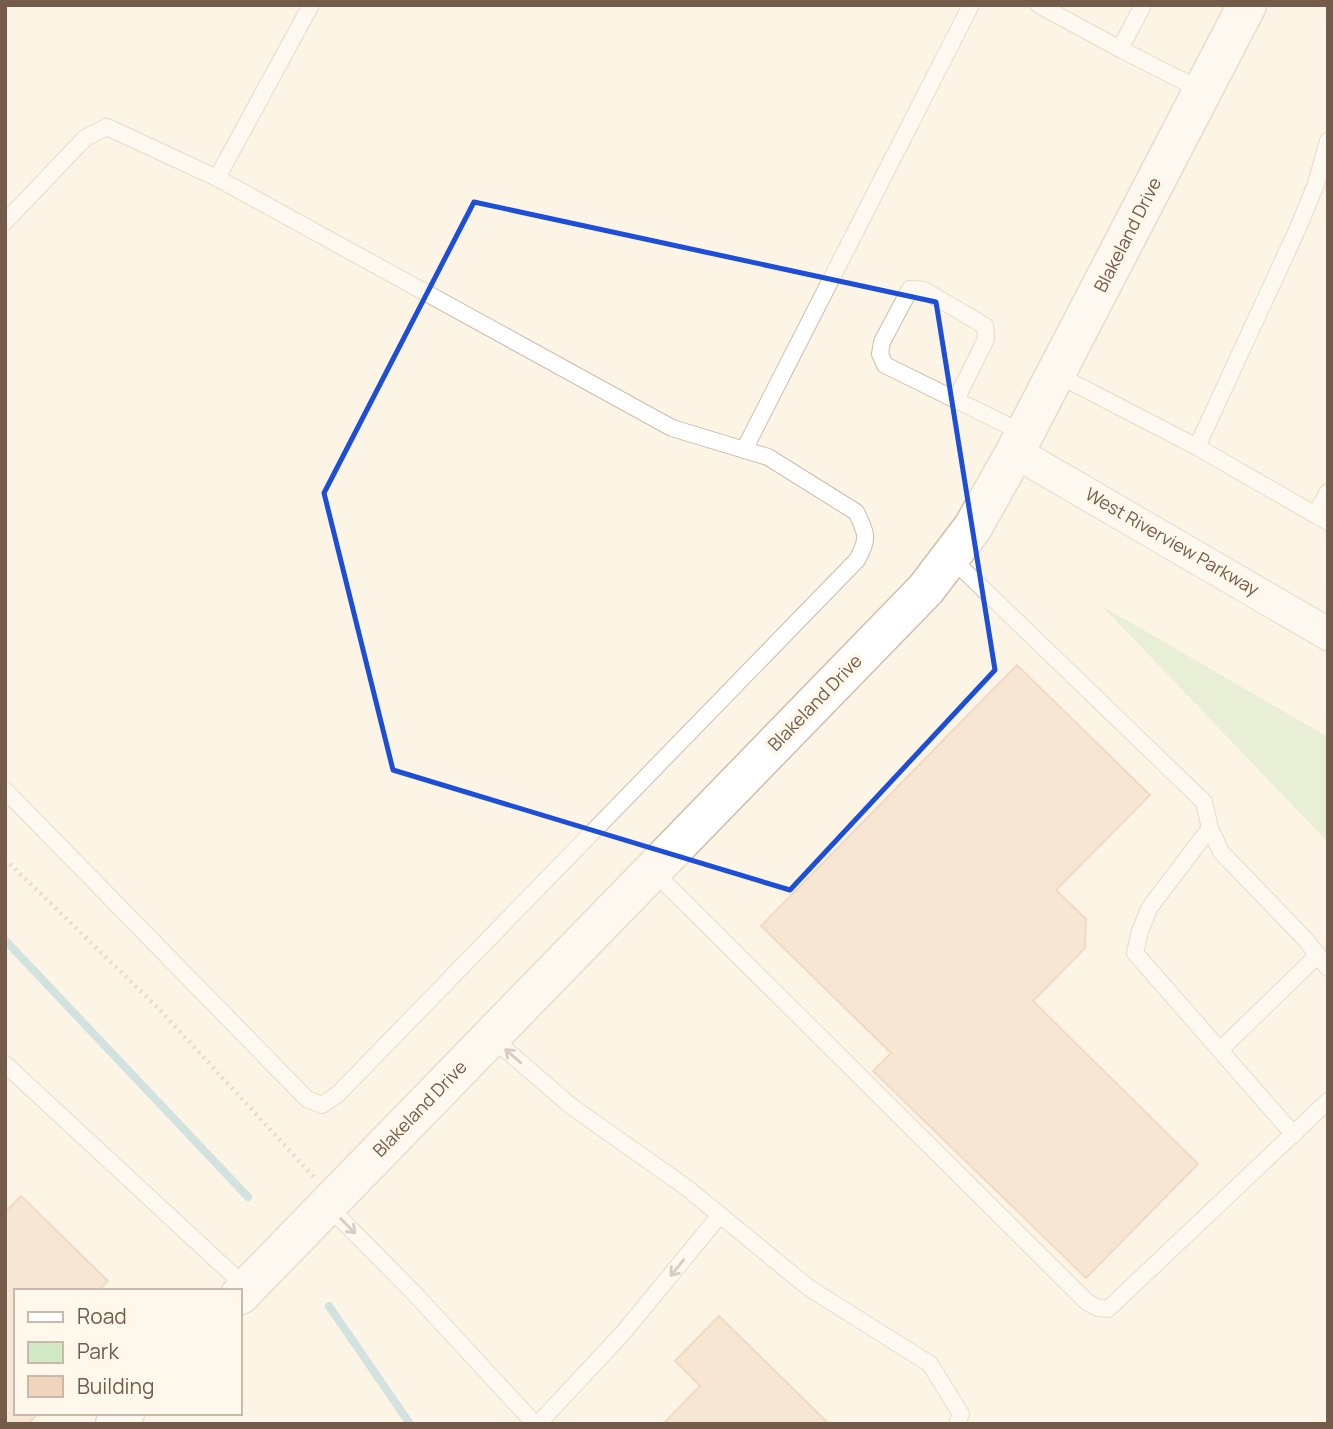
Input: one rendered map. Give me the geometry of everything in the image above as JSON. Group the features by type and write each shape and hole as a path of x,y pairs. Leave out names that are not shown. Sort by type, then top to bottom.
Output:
{"street":[{"name":"Blakeland Drive","path":"243,1292 926,589 973,527 1020,443 1247,5"},
{"name":"West Riverview Parkway","path":"1020,443 1328,634"}],"lane":[{"path":"217,178 311,5"},
{"path":"744,450 971,5"},
{"path":"1039,5 1203,91"},
{"path":"1120,49 1143,5"},
{"path":"5,222 85,138 107,127 217,178 672,429 768,457 856,512 863,526 866,544 857,560 338,1094 321,1105 307,1099 5,790"},
{"path":"1197,447 1298,228 1316,184 1328,141"},
{"path":"956,400 986,339 985,326 924,290 910,289 882,342 880,354 885,365 956,400 1020,443"},
{"path":"1056,373 1197,447 1322,518 1328,492"},
{"path":"950,557 1204,802 1210,828 1221,852 1323,962 1220,1050"},
{"path":"1210,828 1150,907 1135,953 1294,1135"},
{"path":"652,870 1087,1302 1098,1308 1108,1309 1328,1101"},
{"path":"490,1037 571,1106 687,1188 809,1288 930,1364 961,1414 957,1424"},
{"path":"5,1064 240,1289"},
{"path":"330,1202 369,1248 536,1424 623,1333 720,1215"}],"path":[{"path":"5,859 160,1010 330,1202"}],"highlighted area":[{"path":"474,202 936,302 995,670 790,890 393,770 324,493"}],"green space":[{"path":"1102,606 1328,737 1328,843 1322,836"}],"building":[{"path":"1017,665 1150,795 1056,890 1086,919 1085,948 1033,1001 1198,1164 1086,1278 873,1071 891,1053 761,926"},
{"path":"21,1196 108,1281 100,1289 14,1289 14,1415 37,1415 28,1424 5,1424 5,1212"},
{"path":"719,1316 829,1424 663,1424 700,1386 675,1361"}],"waterway":[{"path":"5,940 248,1197"},
{"path":"329,1306 410,1424"}]}
